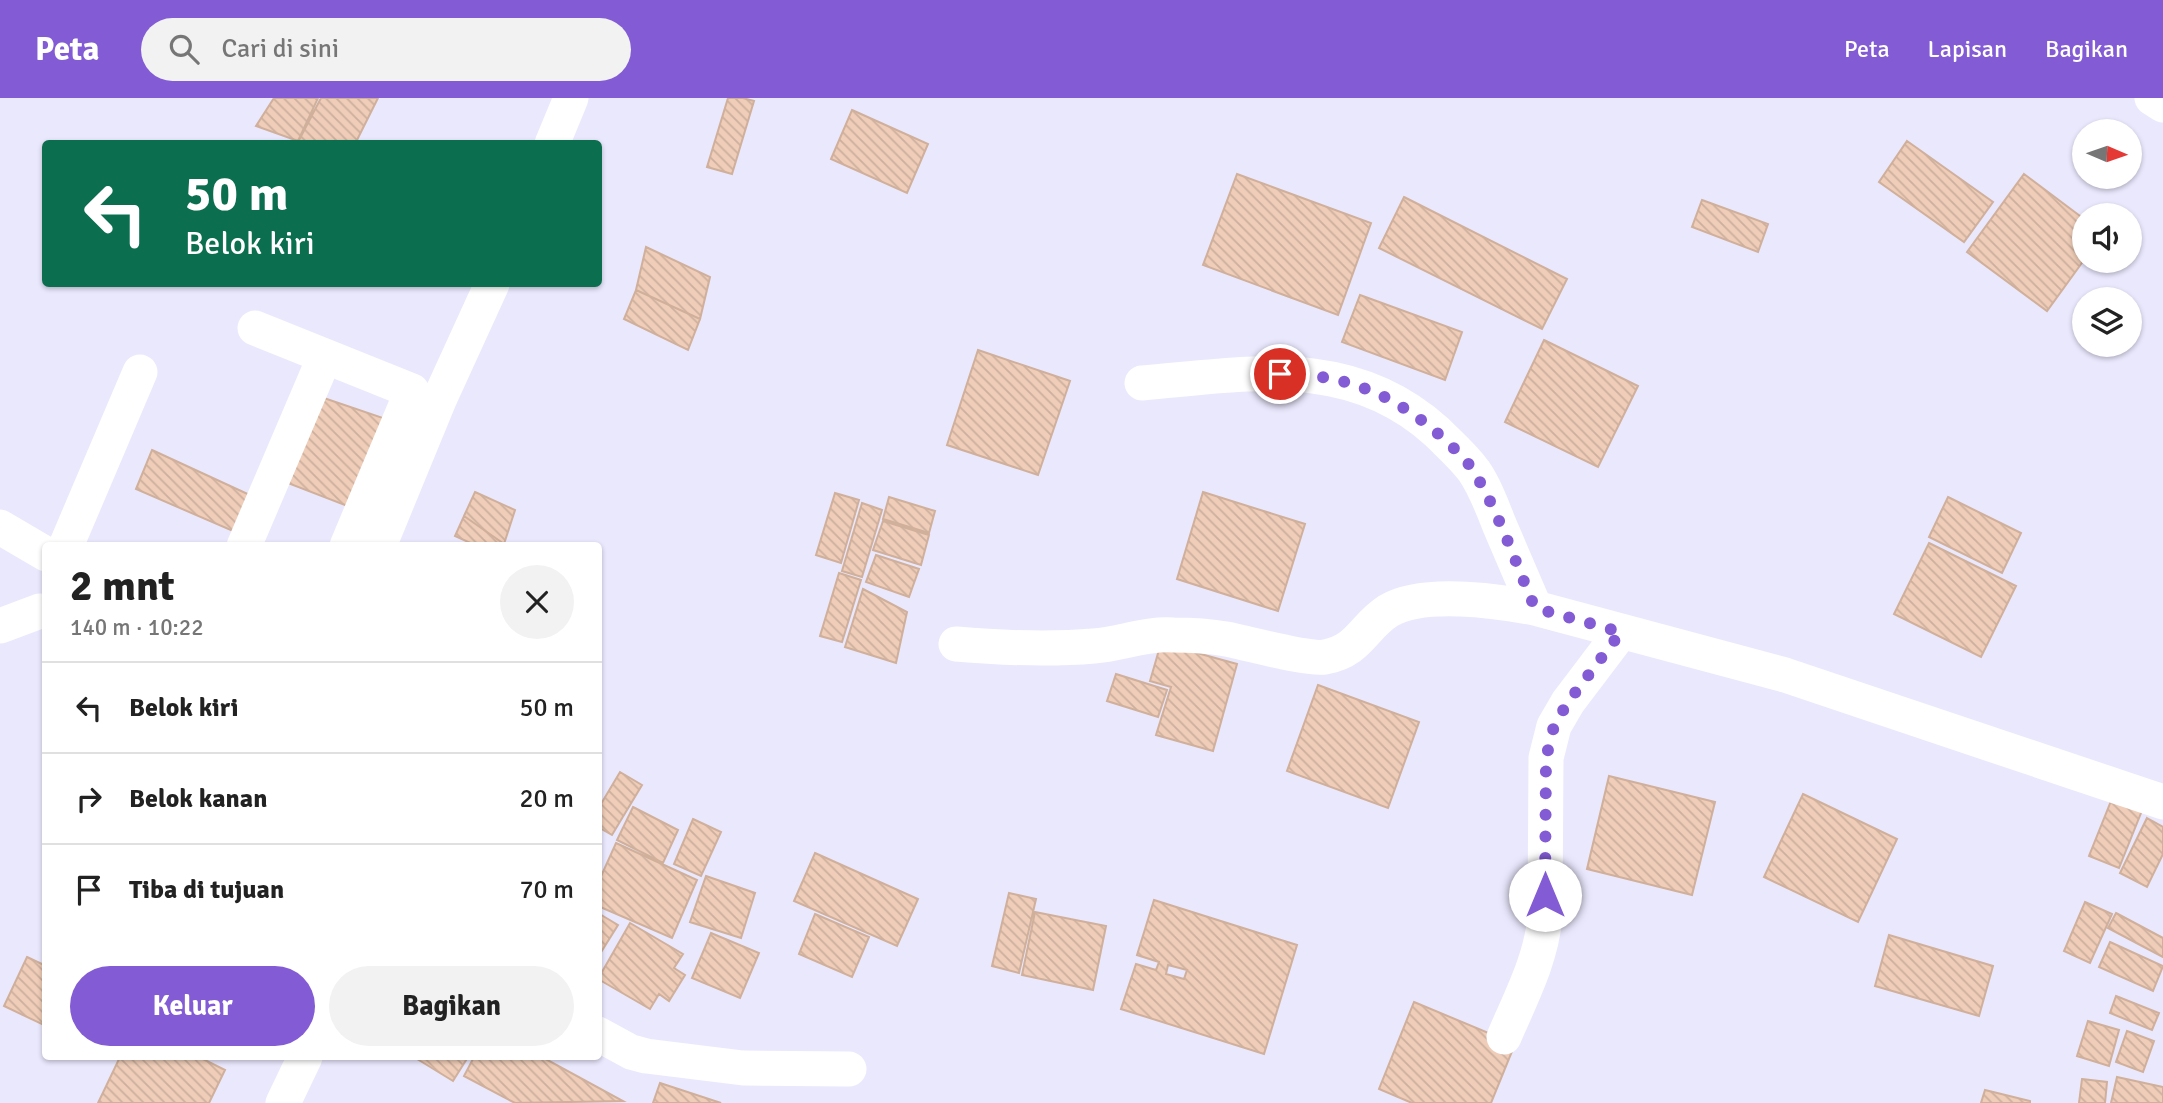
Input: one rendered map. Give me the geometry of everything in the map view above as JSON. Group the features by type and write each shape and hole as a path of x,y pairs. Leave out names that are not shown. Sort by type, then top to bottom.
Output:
{"street":[{"path":"554,140 571,98"},
{"path":"2152,98 2163,105"},
{"path":"381,542 439,400 491,287"},
{"path":"255,328 412,391 349,542"},
{"path":"246,542 325,356"},
{"path":"68,542 140,372"},
{"path":"1142,383 1240,375 1300,374 1342,380 1386,396 1424,421 1458,452 1475,472 1535,608"},
{"path":"0,527 42,552"},
{"path":"956,644 1019,650 1062,649 1169,634 1223,638 1322,658 1346,652 1388,611 1409,603 1448,599 1482,600 1535,608 1785,675 2163,802"},
{"path":"0,626 42,608"},
{"path":"1504,1037 1536,965 1543,940 1546,758 1554,726 1568,702 1621,632"},
{"path":"602,1036 631,1052 646,1056 743,1068 849,1069"},
{"path":"283,1103 304,1060"}],"building":[{"path":"274,98 318,98 298,140 256,126"},
{"path":"321,98 378,98 357,140 299,140"},
{"path":"728,98 754,101 732,174 707,167"},
{"path":"852,110 928,144 907,193 831,159"},
{"path":"1907,141 1993,202 1964,242 1879,182"},
{"path":"1237,174 1371,223 1338,315 1203,265"},
{"path":"2024,174 2072,210 2072,273 2075,273 2047,311 1967,252"},
{"path":"1404,197 1567,279 1542,329 1379,248"},
{"path":"1702,200 1768,224 1758,252 1692,227"},
{"path":"646,247 710,277 700,319 636,290"},
{"path":"636,290 700,319 688,350 624,319"},
{"path":"1360,295 1462,332 1445,380 1342,342"},
{"path":"1544,340 1638,386 1598,467 1505,422"},
{"path":"978,350 1070,381 1038,475 947,445"},
{"path":"315,395 383,418 350,507 280,480"},
{"path":"152,450 252,496 233,531 136,489"},
{"path":"475,492 515,510 505,542 464,516"},
{"path":"1203,492 1305,524 1278,611 1177,579"},
{"path":"835,493 859,500 841,563 816,555"},
{"path":"889,497 935,511 929,533 883,519"},
{"path":"1948,497 2021,533 2002,573 1929,537"},
{"path":"862,503 882,510 862,577 842,571"},
{"path":"464,516 501,542 468,542 455,536"},
{"path":"883,521 929,535 921,565 873,550"},
{"path":"1929,543 2016,586 1981,657 1894,614"},
{"path":"876,555 919,569 909,597 866,582"},
{"path":"839,573 861,580 842,642 820,636"},
{"path":"863,589 907,612 896,663 845,647"},
{"path":"1161,643 1237,664 1213,751 1156,735 1171,687 1150,681"},
{"path":"1116,674 1167,690 1158,717 1107,701"},
{"path":"1318,685 1419,722 1388,808 1287,771"},
{"path":"620,772 642,785 612,835 602,829 602,802"},
{"path":"1609,776 1715,802 1692,895 1587,869"},
{"path":"2115,791 2145,803 2119,868 2089,856"},
{"path":"1803,794 1897,839 1858,922 1764,877"},
{"path":"633,807 678,830 663,863 617,840"},
{"path":"2147,818 2163,827 2163,854 2147,887 2120,873"},
{"path":"693,819 721,832 701,876 674,864"},
{"path":"616,843 697,880 672,938 602,908 602,874"},
{"path":"815,853 918,899 897,946 794,901"},
{"path":"706,876 755,893 741,938 690,922"},
{"path":"1009,893 1036,899 1019,973 992,966"},
{"path":"1154,900 1297,945 1264,1054 1121,1009 1136,964 1156,970 1159,962 1137,955","holes":["1168,965 1187,970 1184,979 1166,974"]},
{"path":"2085,902 2112,914 2090,963 2064,951"},
{"path":"1035,912 1106,926 1093,990 1022,975"},
{"path":"2116,913 2163,938 2163,957 2108,928"},
{"path":"815,914 869,937 852,977 799,954"},
{"path":"602,915 618,925 602,951"},
{"path":"630,923 683,954 674,968 685,975 669,1001 659,994 650,1009 602,981 602,972"},
{"path":"711,933 759,953 740,998 692,978"},
{"path":"1889,935 1993,966 1979,1016 1875,986"},
{"path":"2110,942 2163,966 2153,991 2099,967"},
{"path":"27,957 42,964 42,1024 4,1006"},
{"path":"2116,996 2159,1013 2152,1030 2110,1013"},
{"path":"1414,1002 1515,1044 1491,1103 1412,1103 1379,1089"},
{"path":"2088,1021 2119,1030 2109,1066 2077,1056"},
{"path":"2127,1031 2154,1041 2143,1072 2116,1062"},
{"path":"119,1060 205,1060 225,1070 209,1103 98,1103"},
{"path":"419,1060 466,1060 453,1081"},
{"path":"472,1060 548,1060 623,1101 515,1103 464,1076"},
{"path":"2117,1077 2163,1087 2163,1103 2111,1103"},
{"path":"2082,1079 2107,1082 2105,1103 2079,1103"},
{"path":"660,1083 721,1103 653,1103"},
{"path":"1985,1090 2030,1101 2030,1103 1981,1103"}],"route":[{"path":"1280,374 1342,380 1386,396 1424,421 1458,452 1475,472 1535,608 1621,632 1568,702 1554,726 1546,758 1545,895"}]}
